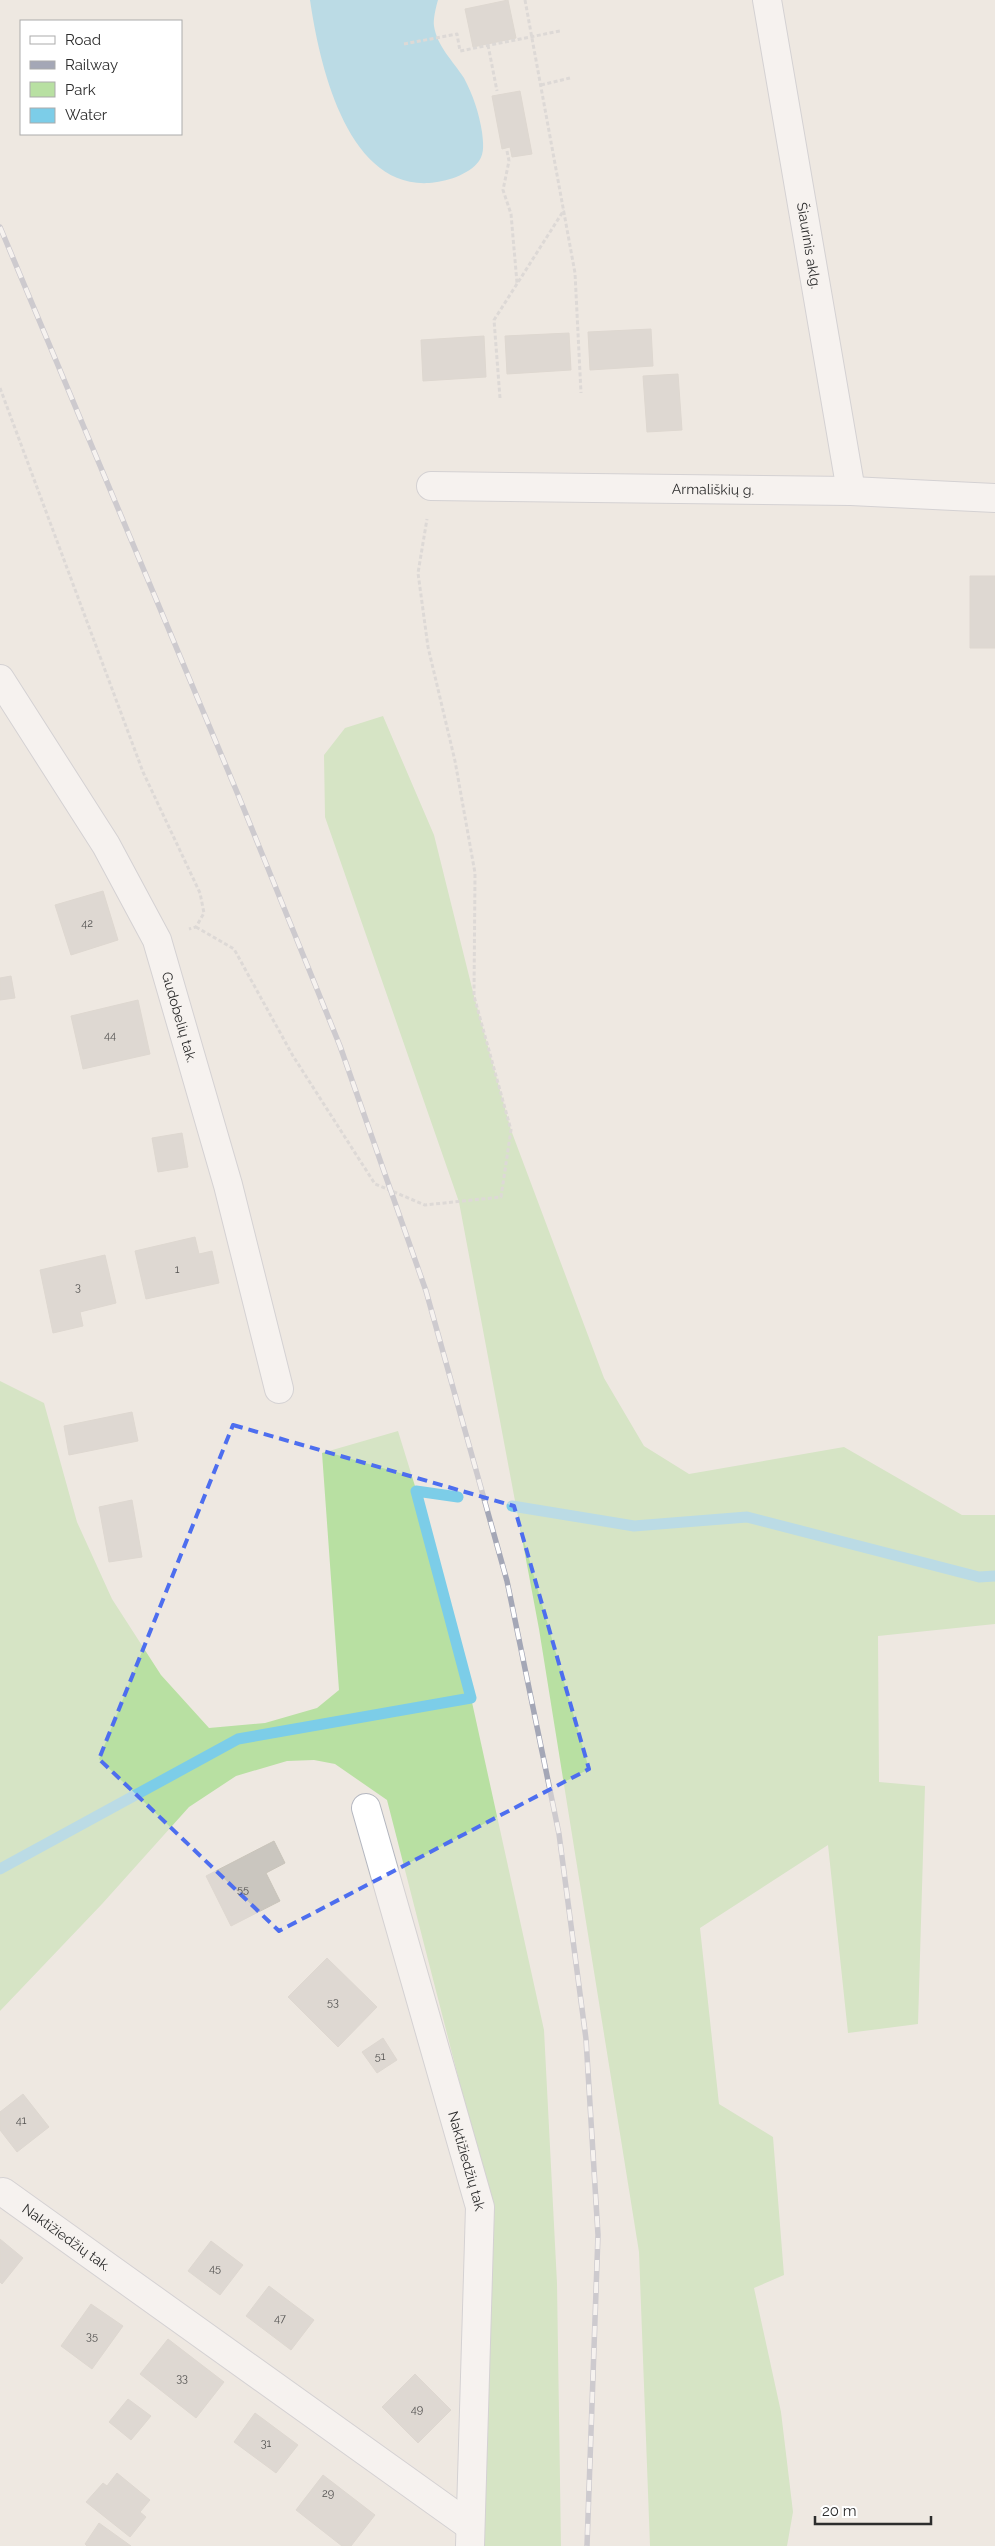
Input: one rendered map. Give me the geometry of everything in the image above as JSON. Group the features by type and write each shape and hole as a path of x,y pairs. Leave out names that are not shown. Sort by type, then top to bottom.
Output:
{"street":[{"name":"Šiaurinis aklg.","path":"767,0 851,492"},
{"name":"Armališkių g.","path":"431,486 851,492 995,498"},
{"name":"Gudobelių tak.","path":"0,679 106,845 157,940 228,1186 279,1390"},
{"name":"Naktižiedžių tak.","path":"366,1808 480,2207 470,2536"},
{"name":"Naktižiedžių tak.","path":"3,2192 470,2536"}],"path":[{"path":"525,0 575,273 581,394"},
{"path":"404,44 457,34 460,51 560,31"},
{"path":"488,45 497,91"},
{"path":"541,84 570,78"},
{"path":"507,151 509,160 503,190 511,214 517,283"},
{"path":"500,398 494,320 564,210"},
{"path":"0,388 143,772 200,893 204,913 196,927 157,940"},
{"path":"196,927 234,949 293,1056 376,1184 425,1205 501,1197 511,1130 474,996 475,873 456,761 428,647 418,573 431,486"}],"highlighted area":[{"path":"233,1425 514,1506 589,1769 279,1931 99,1759"}],"green space":[{"path":"383,716 434,835 474,996 511,1130 604,1378 644,1446 689,1474 844,1447 962,1515 995,1515 995,1624 878,1636 879,1782 925,1786 918,2024 848,2033 828,1845 700,1928 719,2104 773,2137 784,2275 754,2288 781,2412 793,2512 787,2546 650,2546 639,2252 539,1629 459,1202 325,817 324,755 345,728"},
{"path":"0,1381 44,1403 77,1522 112,1599 161,1675 209,1728 265,1723 317,1708 339,1690 322,1453 398,1431 448,1593 544,2030 557,2283 561,2546 482,2546 491,2205 387,1800 335,1764 314,1760 287,1761 236,1776 189,1807 102,1904 0,2011"}],"water":[{"path":"310,0 438,0 434,26 438,40 464,78 475,104 481,125 483,151 481,158 475,166 456,177 429,183 400,179 377,165 357,144 342,117 321,55"}],"building":[{"path":"508,0 516,38 473,47 465,9"},
{"path":"520,91 532,154 512,157 510,147 502,149 492,96"},
{"path":"651,329 653,366 590,370 588,332"},
{"path":"569,333 571,370 507,374 505,336"},
{"path":"484,336 486,377 423,381 421,340"},
{"path":"678,374 682,430 647,432 643,376"},
{"path":"970,576 995,576 995,648 970,648"},
{"path":"103,891 118,940 71,955 55,905"},
{"path":"11,976 15,998 0,1000 0,978"},
{"path":"138,1000 150,1054 83,1069 71,1016"},
{"path":"182,1133 188,1167 158,1172 152,1138"},
{"path":"195,1237 199,1254 212,1251 219,1283 146,1299 135,1251"},
{"path":"105,1255 116,1303 80,1312 83,1326 53,1333 40,1270"},
{"path":"132,1412 138,1441 69,1455 64,1426"},
{"path":"132,1500 142,1557 109,1562 99,1507"},
{"path":"274,1841 285,1863 266,1873 280,1901 231,1926 206,1876"},
{"path":"327,1958 377,2007 338,2047 288,1997"},
{"path":"383,2038 397,2060 377,2073 362,2052"},
{"path":"23,2094 49,2127 17,2152 0,2130 0,2112"},
{"path":"0,2239 23,2258 2,2284 0,2282"},
{"path":"211,2241 243,2265 220,2295 188,2271"},
{"path":"269,2286 314,2320 291,2350 246,2316"},
{"path":"91,2304 123,2326 92,2369 61,2346"},
{"path":"168,2339 224,2382 196,2418 140,2374"},
{"path":"415,2374 451,2410 418,2443 382,2407"},
{"path":"128,2399 151,2416 131,2440 109,2422"},
{"path":"255,2413 298,2445 276,2473 234,2442"},
{"path":"117,2473 150,2500 140,2512 146,2517 130,2537 86,2502 103,2483 107,2486"},
{"path":"323,2475 375,2515 351,2546 342,2546 296,2510"},
{"path":"99,2523 131,2546 87,2546 85,2544"}],"waterway":[{"path":"0,1869 238,1739 471,1698 416,1491 458,1497"},
{"path":"512,1506 634,1526 747,1517 979,1577 995,1576"}],"railway":[{"path":"0,227 239,797 340,1046 426,1291 507,1581 559,1834 586,2039 598,2235 587,2546"}]}
